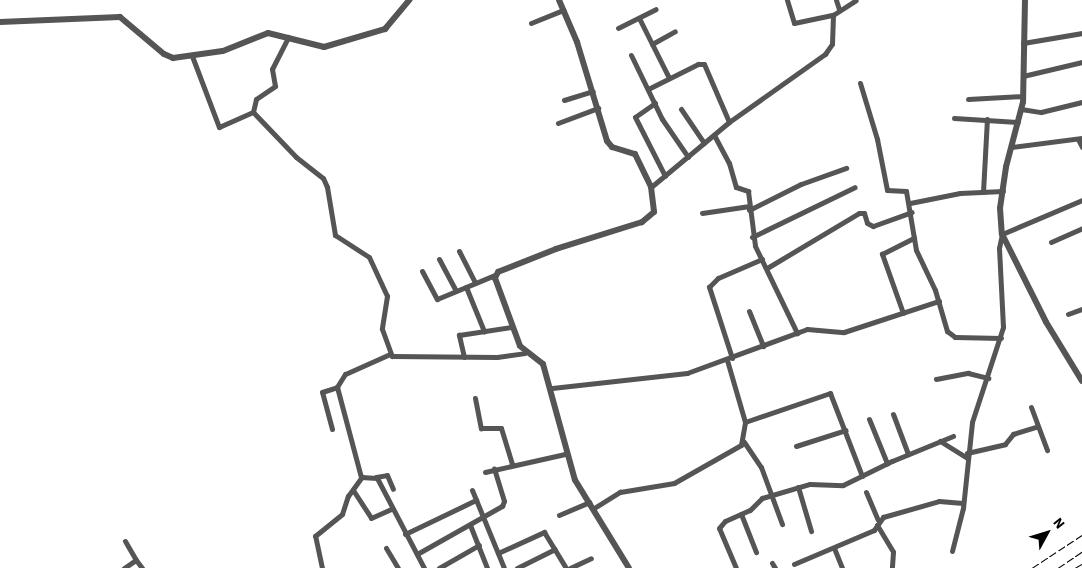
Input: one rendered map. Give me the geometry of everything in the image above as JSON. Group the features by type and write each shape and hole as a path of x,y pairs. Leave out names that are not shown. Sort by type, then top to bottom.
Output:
{"street":[{"path":"0,22 120,17 167,56 192,56 223,51 264,34 288,37 324,47 384,28 409,0"},
{"path":"422,271 436,298 576,241 647,220 655,206 651,187 635,154 609,145 593,91 559,0"},
{"path":"787,0 794,23 833,15 839,9 856,0"},
{"path":"836,0 839,9"},
{"path":"952,551 963,503 972,422 1001,338 1004,312 999,248 1002,234 1003,191 1023,96 1025,0"},
{"path":"618,28 656,9"},
{"path":"531,23 563,10"},
{"path":"651,187 730,122 825,54 832,44 833,15"},
{"path":"639,18 669,78"},
{"path":"652,44 675,31"},
{"path":"1023,42 1082,33"},
{"path":"253,112 256,99 275,86 272,69 288,37"},
{"path":"631,55 655,103 688,157"},
{"path":"192,56 219,127 253,112"},
{"path":"1023,76 1082,62"},
{"path":"648,89 704,64 730,122"},
{"path":"860,83 877,139 888,190 904,189 910,203 914,238 938,301 947,332 952,336 1001,338"},
{"path":"564,100 593,91"},
{"path":"968,99 1023,96"},
{"path":"1021,108 1041,112 1082,102"},
{"path":"655,103 635,117 665,176"},
{"path":"558,123 598,108"},
{"path":"681,109 704,143"},
{"path":"253,112 296,157 322,178 336,237 359,249 374,264 387,296 382,329 390,354 395,358 464,357 525,353 542,362 552,388 566,454 575,480 594,508 628,568"},
{"path":"954,118 1018,122"},
{"path":"982,192 987,119"},
{"path":"714,135 729,163 736,187 748,191 752,237 797,333"},
{"path":"1011,147 1080,138 1082,147"},
{"path":"702,213 748,208 800,184 846,168"},
{"path":"752,237 855,187"},
{"path":"910,203 982,192 1003,191"},
{"path":"1002,234 1082,200"},
{"path":"767,268 860,213 864,213 869,225 873,226 912,212"},
{"path":"1051,242 1082,228"},
{"path":"1002,234 1046,322 1082,381"},
{"path":"903,312 882,254 914,238"},
{"path":"459,250 475,283"},
{"path":"439,259 456,291"},
{"path":"762,259 718,278 709,287 730,359 745,422 744,442 761,466 782,524"},
{"path":"495,275 511,327 525,353"},
{"path":"466,287 484,331"},
{"path":"552,388 667,376 730,359 815,327 844,332 938,301"},
{"path":"1068,314 1082,309"},
{"path":"749,311 763,346"},
{"path":"464,357 460,335 511,327"},
{"path":"332,429 322,392 337,387 345,374 390,354"},
{"path":"936,379 968,373 988,378"},
{"path":"337,387 362,477"},
{"path":"745,422 827,392 832,394 862,476"},
{"path":"475,398 481,428 501,428 512,465"},
{"path":"1030,407 1036,427 1047,450"},
{"path":"893,414 908,454"},
{"path":"869,419 887,463"},
{"path":"940,441 967,455 1006,444 1013,434 1036,427"},
{"path":"796,446 846,430"},
{"path":"736,568 720,528 725,521 741,514 770,493 810,484 836,487 887,463 954,436"},
{"path":"594,508 620,492 674,483 710,466 744,442"},
{"path":"485,472 566,454"},
{"path":"417,554 470,526 503,503 494,469"},
{"path":"362,477 387,476 393,489"},
{"path":"322,568 314,536 342,514 353,490 362,477"},
{"path":"376,477 391,509 424,568"},
{"path":"798,487 811,531"},
{"path":"353,490 371,518 391,509"},
{"path":"472,490 504,568"},
{"path":"866,492 877,523 893,552 892,568"},
{"path":"406,534 476,500"},
{"path":"794,564 874,530 877,523 939,501 963,503"},
{"path":"559,515 589,502"},
{"path":"741,514 756,552"},
{"path":"470,526 487,568"},
{"path":"498,553 544,532 566,568"},
{"path":"125,542 142,568"},
{"path":"439,568 479,545"},
{"path":"386,548 398,568"},
{"path":"834,548 842,568"},
{"path":"517,568 555,549"},
{"path":"570,568 591,558"},
{"path":"124,568 136,560"}],"railway":[{"path":"1032,568 1082,535"},
{"path":"1058,568 1082,552"},
{"path":"1075,568 1082,564"}]}
